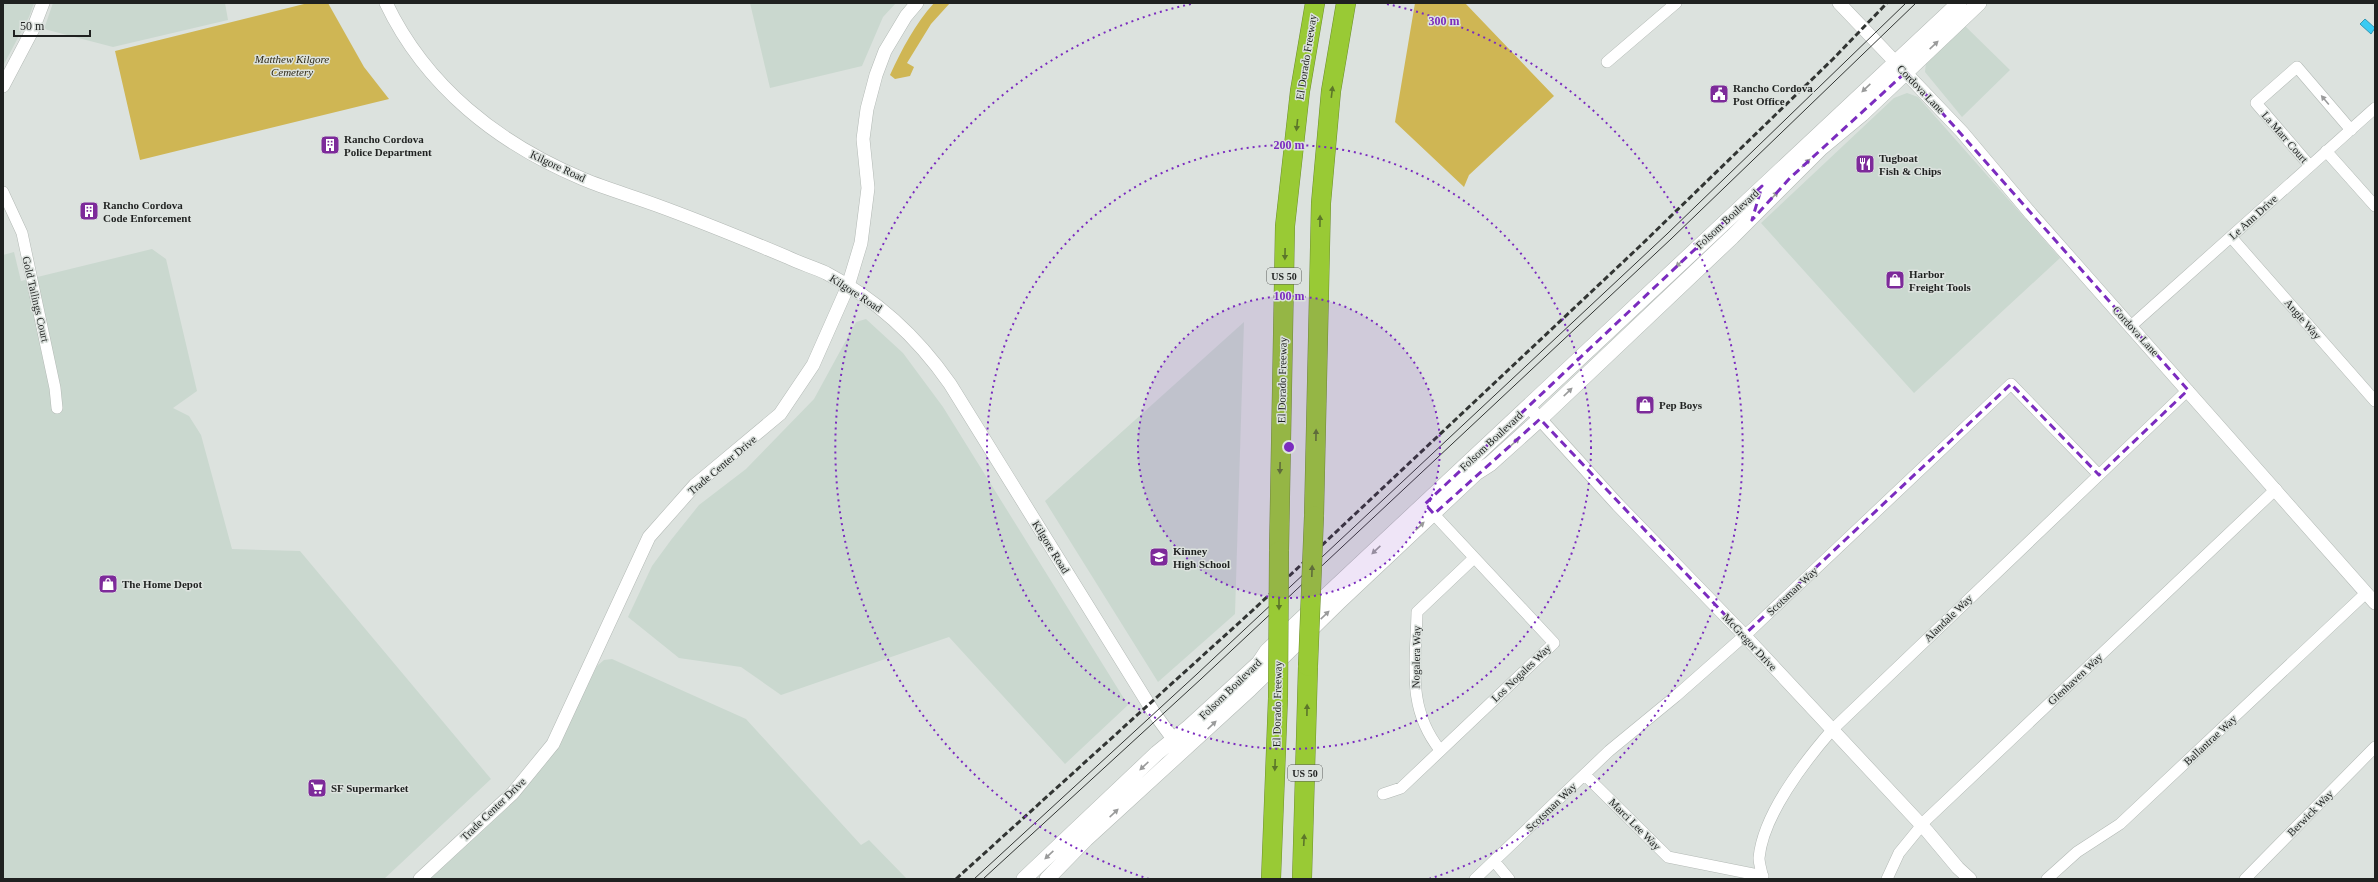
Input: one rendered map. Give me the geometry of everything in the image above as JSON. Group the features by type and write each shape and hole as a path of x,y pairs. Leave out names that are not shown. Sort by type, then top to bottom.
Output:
{"highway":[{"name":"El Dorado Freeway","path":"1271,879 1278,698 1285,226 1300,91 1315,3"},
{"name":"US 50","path":"1302,879 1314,516 1321,203 1331,91 1346,3"}],"main road":[{"name":"Folsom Boulevard","path":"1024,879 1178,745 1250,689 1339,602 1429,509 1469,460 1528,407 1895,61 1959,3"},
{"name":"Folsom Boulevard","path":"1429,509 1490,464 1540,419 1732,237 1816,153 1850,125 1979,3"},
{"path":"1732,237 1731,226 1758,199 1762,186"},
{"name":"Folsom Boulevard","path":"1047,879 1178,745"}],"street":[{"path":"3,86 33,29 43,3"},
{"name":"Kilgore Road","path":"386,3 414,49 451,96 490,128 518,147 585,180 762,246 825,273 848,286 884,311 913,338 938,367 1157,718 1178,745"},
{"name":"Trade Center Drive","path":"420,879 512,793 553,744 618,602 650,537 695,485 780,414 813,365 848,286 861,243 868,188 863,139 872,90 885,51 906,16 917,3"},
{"path":"1607,62 1676,3"},
{"name":"Cordova Lane","path":"1839,3 1962,132 2031,214 2276,489 2375,603"},
{"name":"La Marr Court","path":"2310,166 2256,103 2297,67 2350,130"},
{"name":"Le Ann Drive","path":"2131,326 2375,108"},
{"path":"2326,151 2375,206"},
{"name":"Gold Tailings Court","path":"3,192 22,233 58,408"},
{"name":"Angie Way","path":"2231,237 2375,401"},
{"name":"Scotsman Way","path":"1475,879 1585,775 1744,635 2011,384 2099,475"},
{"name":"Alandale Way","path":"1763,877 1759,859 1770,824 1797,774 1832,730 2188,390"},
{"name":"McGregor Drive","path":"1528,407 1627,514 1744,635 1958,868 1970,879"},
{"name":"Glenhaven Way","path":"1887,879 1899,853 1920,825 2276,489"},
{"name":"Los Nogales Way","path":"1383,794 1400,788 1554,643 1429,509"},
{"name":"Nogalera Way","path":"1440,750 1426,731 1418,710 1416,696 1417,612 1474,558"},
{"name":"Ballantrae Way","path":"2047,879 2077,852 2120,824 2366,593"},
{"name":"Berwick Way","path":"2245,879 2375,747"},
{"name":"Marci Lee Way","path":"1585,775 1668,857 1763,877"},
{"path":"1494,861 1509,879"}],"highlighted area":[{"path":"1906,72 2188,390 2099,475 2011,384 1744,635 1540,419 1434,514 1425,504 1762,186 1752,220 1790,178"}],"shaded area":[{"path":"3,3 34,3 29,17 3,66"},
{"path":"53,3 225,3 228,20 113,47 44,29"},
{"path":"750,3 896,3 883,17 862,66 770,88"},
{"path":"1963,24 2010,70 1962,117 1925,72 1926,63"},
{"path":"1907,93 1918,97 2060,258 1914,393 1761,223 1894,98"},
{"path":"152,249 166,259 197,391 173,408 189,416 201,435 232,549 300,551 491,779 384,879 3,879 3,255 14,252 21,281"},
{"path":"866,319 903,353 943,407 1128,705 1065,764 949,637 781,695 741,667 679,658 628,617 652,566 671,540 699,505 746,469 814,399 856,322"},
{"name":"Kinney High School","path":"1244,322 1235,614 1158,682 1045,501"},
{"path":"612,659 746,719 861,845 869,840 907,879 427,879 566,729 597,666 604,660"}],"green space":[{"name":"Matthew Kilgore Cemetery","path":"308,3 328,3 364,67 389,99 140,160 115,51"},
{"path":"934,3 950,3 931,24 907,63 914,67 910,76 895,79 890,75 899,56 909,37"},
{"path":"1415,3 1465,3 1554,96 1469,175 1464,187 1395,122"}],"water":[{"path":"2365,19 2375,28 2371,34 2360,24"}],"tram line":[{"path":"974,879 1197,674 1667,234 1906,3"},
{"path":"983,879 1201,679 1671,239 1916,3"}],"railway":[{"path":"956,879 1252,611 1639,247 1833,59 1887,3"}],"place":[{"name":"Rancho Cordova Post Office","path":"1719,94"},
{"name":"Rancho Cordova Police Department","path":"330,145"},
{"name":"Tugboat Fish & Chips","path":"1865,164"},
{"name":"Rancho Cordova Code Enforcement","path":"89,211"},
{"name":"Harbor Freight Tools","path":"1895,280"},
{"name":"Pep Boys","path":"1645,405"},
{"name":"Kinney High School","path":"1159,557"},
{"name":"The Home Depot","path":"108,584"},
{"name":"SF Supermarket","path":"317,788"}]}
